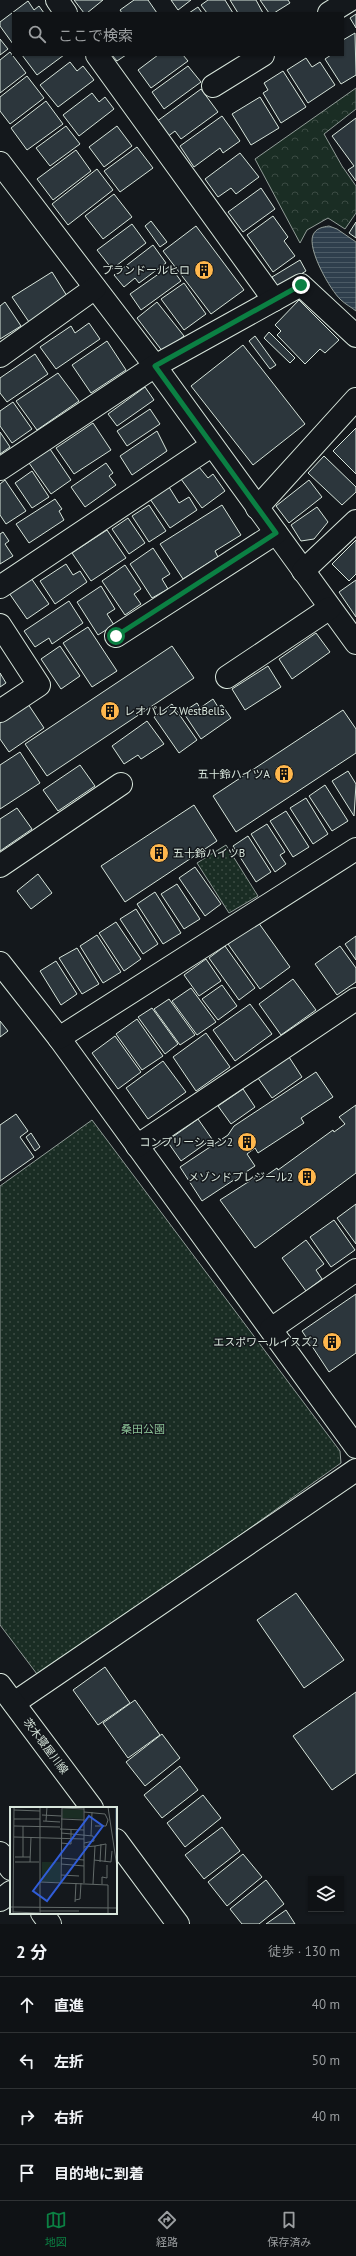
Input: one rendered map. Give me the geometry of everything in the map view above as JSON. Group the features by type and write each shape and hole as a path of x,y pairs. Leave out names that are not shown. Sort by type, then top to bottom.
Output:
{"street":[{"path":"57,0 65,12"},
{"path":"331,12 350,0"},
{"path":"98,56 274,300"},
{"path":"213,86 261,56"},
{"path":"0,163 155,366 211,446 356,643"},
{"path":"0,469 155,366 301,285 356,336"},
{"path":"0,356 95,288"},
{"path":"257,508 356,399"},
{"path":"0,587 211,446"},
{"path":"303,571 356,521"},
{"path":"116,636 276,533"},
{"path":"227,677 330,608"},
{"path":"0,625 39,685 0,711"},
{"path":"0,866 121,784"},
{"path":"59,1038 356,849"},
{"path":"0,963 59,1038 356,1447"},
{"path":"138,1146 356,999"},
{"path":"271,1329 356,1270"},
{"path":"14,1703 356,1470"},
{"name":"茨木寝屋川線","path":"0,1685 91,1807"},
{"path":"117,1841 178,1924"},
{"path":"0,1900 10,1893"},
{"path":"43,1914 50,1924"}],"green space":[{"path":"356,88 356,109 324,134 342,166 356,186 356,213 345,229 328,218 307,230 300,243 255,159"},
{"path":"226,845 258,896 229,913 197,863"},
{"name":"桑田公園","path":"92,1120 340,1451 341,1463 40,1678 0,1625 0,1186"}],"water":[{"path":"329,226 337,229 356,242 356,311 344,303 331,288 313,250 312,241 314,233 320,228"}],"building":[{"path":"74,0 103,0 88,12 83,12"},
{"path":"134,0 148,0 156,12 121,12 120,10"},
{"path":"171,0 191,0 178,10"},
{"path":"208,0 225,0 232,12 206,12 201,5"},
{"path":"230,0 256,0 262,12 237,12"},
{"path":"260,0 288,0 290,3 276,12 268,12"},
{"path":"28,1 34,10 39,6 43,12 13,12"},
{"path":"198,7 201,12 190,12"},
{"path":"12,13 12,43 0,26 0,22"},
{"path":"356,14 356,28 350,18"},
{"path":"355,33 356,75 341,84 325,59 330,56 344,56 344,39"},
{"path":"0,39 8,49 0,55"},
{"path":"10,52 26,73 0,93 0,60"},
{"path":"23,56 63,56 37,75"},
{"path":"113,56 124,56 117,61"},
{"path":"157,56 184,56 188,61 151,88 138,70"},
{"path":"306,58 312,67 320,62 335,85 308,103 287,70"},
{"path":"70,62 77,71 83,66 94,80 58,107 40,85"},
{"path":"188,66 201,82 164,109 152,92"},
{"path":"283,71 306,107 281,123 263,93 268,90 264,83"},
{"path":"27,76 44,98 10,124 0,111 0,97"},
{"path":"201,89 218,112 181,139 175,131 167,137 156,122"},
{"path":"92,93 99,102 105,97 114,109 79,136 63,115"},
{"path":"260,97 279,128 251,145 232,114"},
{"path":"46,101 63,124 27,150 11,128"},
{"path":"222,116 240,141 223,153 220,148 194,167 180,146"},
{"path":"356,118 356,181 348,170 354,166 332,136"},
{"path":"66,126 80,144 50,166 36,148"},
{"path":"117,126 132,146 104,167 89,147"},
{"path":"137,147 153,168 120,192 104,171"},
{"path":"76,150 91,171 53,200 37,179"},
{"path":"240,153 259,177 236,194 231,188 218,197 205,179"},
{"path":"97,169 113,190 68,225 52,204"},
{"path":"261,188 275,209 243,232 228,212"},
{"path":"114,194 132,217 103,239 85,216"},
{"path":"273,216 288,237 284,241 295,256 273,272 247,235"},
{"path":"151,221 167,242 160,247 145,226"},
{"path":"356,222 356,238 349,233"},
{"path":"132,224 146,243 112,269 97,250"},
{"name":"プランドールヒロ","path":"196,226 244,290 211,314 163,251"},
{"path":"153,245 166,263 139,283 135,278 124,287 114,275"},
{"path":"300,260 306,271 278,288 272,277"},
{"path":"170,266 181,281 141,310 130,294"},
{"path":"52,272 67,296 29,322 12,297"},
{"path":"184,283 206,314 184,330 161,299"},
{"path":"299,300 339,340 325,353 320,349 305,364 277,335 281,331 275,325"},
{"path":"5,302 21,326 0,339 0,306"},
{"path":"157,302 184,336 163,352 137,318"},
{"path":"89,323 100,339 56,369 40,347 71,326 75,333"},
{"path":"269,332 295,358 290,363 264,338"},
{"path":"255,336 276,365 270,369 249,341"},
{"path":"107,341 126,370 91,393 72,365"},
{"path":"243,345 305,424 253,465 191,386"},
{"path":"35,354 48,374 7,402 0,393 0,378"},
{"path":"58,373 79,401 37,430 16,401"},
{"path":"145,387 154,400 117,426 108,414"},
{"path":"13,402 32,429 12,443 0,426 0,411"},
{"path":"150,409 160,424 127,446 117,431"},
{"path":"93,423 111,450 74,474 56,448"},
{"path":"356,428 356,474 333,451"},
{"path":"157,431 167,451 132,475 120,456"},
{"path":"0,432 10,447 0,454"},
{"path":"50,449 71,480 51,494 29,463"},
{"path":"324,456 356,487 356,492 342,505 308,473"},
{"path":"106,463 113,473 109,476 116,485 85,507 71,487"},
{"path":"199,467 208,478 213,474 225,491 202,508 181,479"},
{"path":"32,471 49,497 32,508 15,483"},
{"path":"5,480 26,511 6,524 0,515 0,484"},
{"path":"309,480 322,497 289,523 276,506"},
{"path":"169,487 179,503 189,497 197,510 170,528 150,499"},
{"path":"55,499 62,509 59,511 64,520 29,543 16,524"},
{"path":"149,505 166,531 149,542 132,516"},
{"path":"222,505 241,535 215,551 218,557 183,579 160,544"},
{"path":"317,507 328,522 314,539 301,541 291,525"},
{"path":"128,518 145,543 129,554 112,529"},
{"path":"107,530 126,558 91,581 72,553"},
{"path":"3,532 9,541 5,544 13,556 0,564 0,534"},
{"path":"356,540 356,574 349,581 332,564"},
{"path":"153,548 170,574 162,579 168,589 152,598 130,564"},
{"path":"66,564 73,575 80,571 87,582 55,604 40,581"},
{"path":"125,565 141,589 134,594 141,604 125,615 102,581"},
{"path":"31,578 49,604 27,619 9,593"},
{"path":"356,580 356,617 339,592"},
{"path":"101,586 115,609 107,614 114,625 98,635 77,602"},
{"path":"69,601 83,623 52,644 49,638 35,647 24,631"},
{"path":"88,627 117,671 92,687 63,643"},
{"path":"316,633 330,652 292,679 279,659"},
{"path":"60,646 80,676 61,689 41,659"},
{"name":"レオパレスWestBells","path":"172,646 194,678 47,776 25,744"},
{"path":"268,666 281,687 245,710 232,689"},
{"path":"0,673 6,683 0,687"},
{"path":"213,699 218,707 222,705 231,718 201,739 183,712 197,703 200,708"},
{"path":"28,704 44,728 9,752 0,739 0,723"},
{"path":"172,704 197,740 179,753 154,717"},
{"name":"五十鈴ハイツA","path":"343,710 356,729 356,753 236,832 213,796"},
{"path":"147,721 164,744 141,759 138,755 124,764 112,746"},
{"path":"20,752 40,783 0,809 0,765"},
{"path":"80,765 95,786 58,811 43,790"},
{"path":"348,771 356,784 354,816 332,781"},
{"path":"325,785 348,821 332,831 309,796"},
{"path":"306,798 328,834 313,844 290,808"},
{"name":"五十鈴ハイツB","path":"194,805 217,841 125,902 101,866"},
{"path":"17,808 32,829 0,851 0,819"},
{"path":"286,811 309,847 293,857 270,821"},
{"path":"267,824 285,852 280,855 286,864 275,872 251,834"},
{"path":"248,836 271,872 256,882 233,846"},
{"path":"195,867 221,904 205,916 179,878"},
{"path":"38,874 52,893 31,909 17,891"},
{"path":"177,884 200,919 184,929 161,894"},
{"path":"155,892 181,933 163,944 137,904"},
{"path":"136,909 158,944 143,954 120,919"},
{"path":"116,922 141,959 124,971 99,933"},
{"path":"258,922 290,967 260,989 228,944"},
{"path":"97,935 121,972 103,983 80,946"},
{"path":"356,936 356,960 345,944"},
{"path":"225,946 255,988 239,1000 209,958"},
{"path":"340,946 356,968 356,982 337,995 315,964"},
{"path":"77,948 99,984 82,994 59,958"},
{"path":"206,959 221,981 199,996 184,975"},
{"path":"56,961 77,994 61,1005 40,971"},
{"path":"293,979 316,1010 281,1035 259,1004"},
{"path":"222,985 237,1006 218,1020 202,999"},
{"path":"191,988 216,1022 197,1035 172,1001"},
{"path":"169,999 195,1035 180,1045 154,1009"},
{"path":"250,1004 272,1034 235,1061 213,1030"},
{"path":"152,1008 178,1044 165,1054 138,1017"},
{"path":"137,1019 163,1056 142,1070 116,1034"},
{"path":"0,1021 8,1031 0,1037"},
{"path":"206,1033 230,1067 196,1091 173,1057"},
{"path":"115,1036 141,1072 118,1089 92,1053"},
{"path":"289,1057 302,1077 272,1098 258,1078"},
{"path":"163,1061 186,1092 148,1119 126,1088"},
{"name":"コンプリーション2","path":"316,1072 333,1097 301,1118 304,1123 258,1153 255,1148 247,1154 255,1166 202,1201 180,1167 228,1135 234,1126"},
{"path":"243,1089 255,1107 231,1124 218,1106"},
{"name":"メゾンドプレジール2","path":"356,1105 356,1173 255,1248 220,1200 259,1175 261,1179 277,1168 278,1170 333,1130 334,1132 345,1124 339,1117"},
{"path":"16,1114 28,1131 20,1137 34,1157 0,1181 0,1125"},
{"path":"198,1119 212,1139 181,1161 167,1141"},
{"path":"31,1133 40,1147 35,1151 26,1137"},
{"path":"356,1204 356,1244 337,1218"},
{"path":"334,1220 355,1250 331,1267 310,1237"},
{"path":"306,1240 324,1264 316,1270 322,1279 306,1291 282,1258"},
{"name":"エスポワールイスズ2","path":"356,1294 356,1353 329,1372 302,1331"},
{"path":"296,1593 344,1660 304,1688 257,1620"},
{"path":"105,1667 130,1703 98,1725 73,1690"},
{"path":"356,1692 356,1773 332,1790 293,1736"},
{"path":"135,1700 160,1735 128,1758 103,1723"},
{"path":"162,1734 180,1758 145,1786 126,1762"},
{"path":"180,1766 198,1790 162,1818 144,1795"},
{"path":"203,1795 221,1818 185,1847 167,1823"},
{"path":"222,1827 240,1851 204,1879 185,1855"},
{"path":"243,1854 262,1877 227,1906 208,1882"},
{"path":"266,1880 284,1904 259,1924 242,1924 230,1909"},
{"path":"286,1910 295,1924 266,1924"}],"place":[{"name":"プランドールヒロ","path":"204,270"},
{"name":"レオパレスWestBells","path":"110,711"},
{"name":"五十鈴ハイツA","path":"284,774"},
{"name":"五十鈴ハイツB","path":"159,853"},
{"name":"コンプリーション2","path":"247,1142"},
{"name":"メゾンドプレジール2","path":"307,1177"},
{"name":"エスポワールイスズ2","path":"332,1342"}],"route":[{"path":"116,636 276,533 211,446 155,366 301,285"}]}
